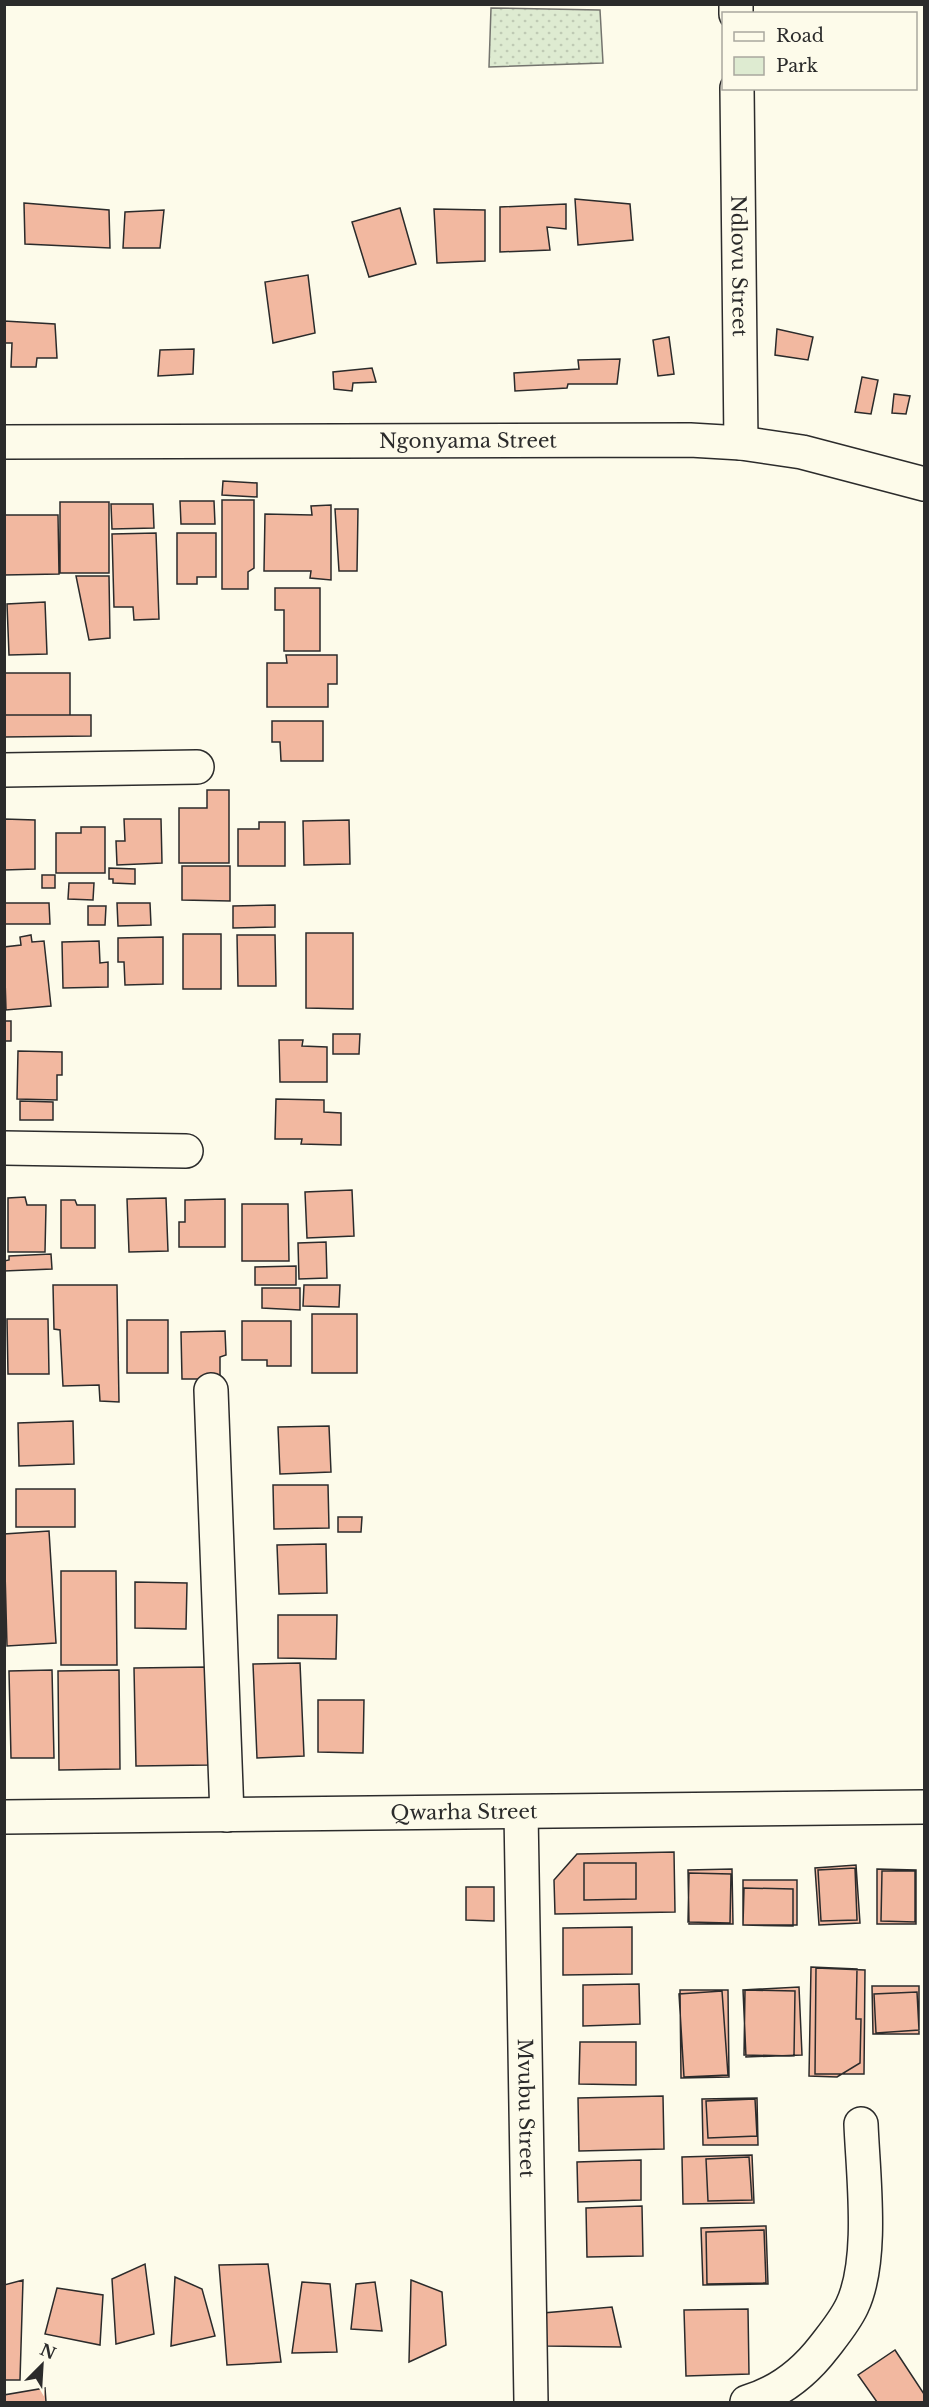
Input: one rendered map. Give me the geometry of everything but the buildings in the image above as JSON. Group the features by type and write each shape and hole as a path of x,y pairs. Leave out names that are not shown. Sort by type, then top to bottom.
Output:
{"street":[{"name":"Ndlovu Street","path":"737,90 741,443"},
{"name":"Ngonyama Street","path":"4,442 690,440 741,443 802,452 924,484"},
{"path":"4,770 197,767"},
{"path":"4,1148 186,1151"},
{"path":"211,1390 227,1815"},
{"name":"Qwarha Street","path":"4,1817 924,1807"},
{"name":"Mvubu Street","path":"521,1812 531,2403"},
{"path":"747,2403 793,2380 818,2355 852,2307 859,2288 865,2256 861,2124"}],"green space":[{"path":"491,8 600,10 603,63 489,67"}]}
